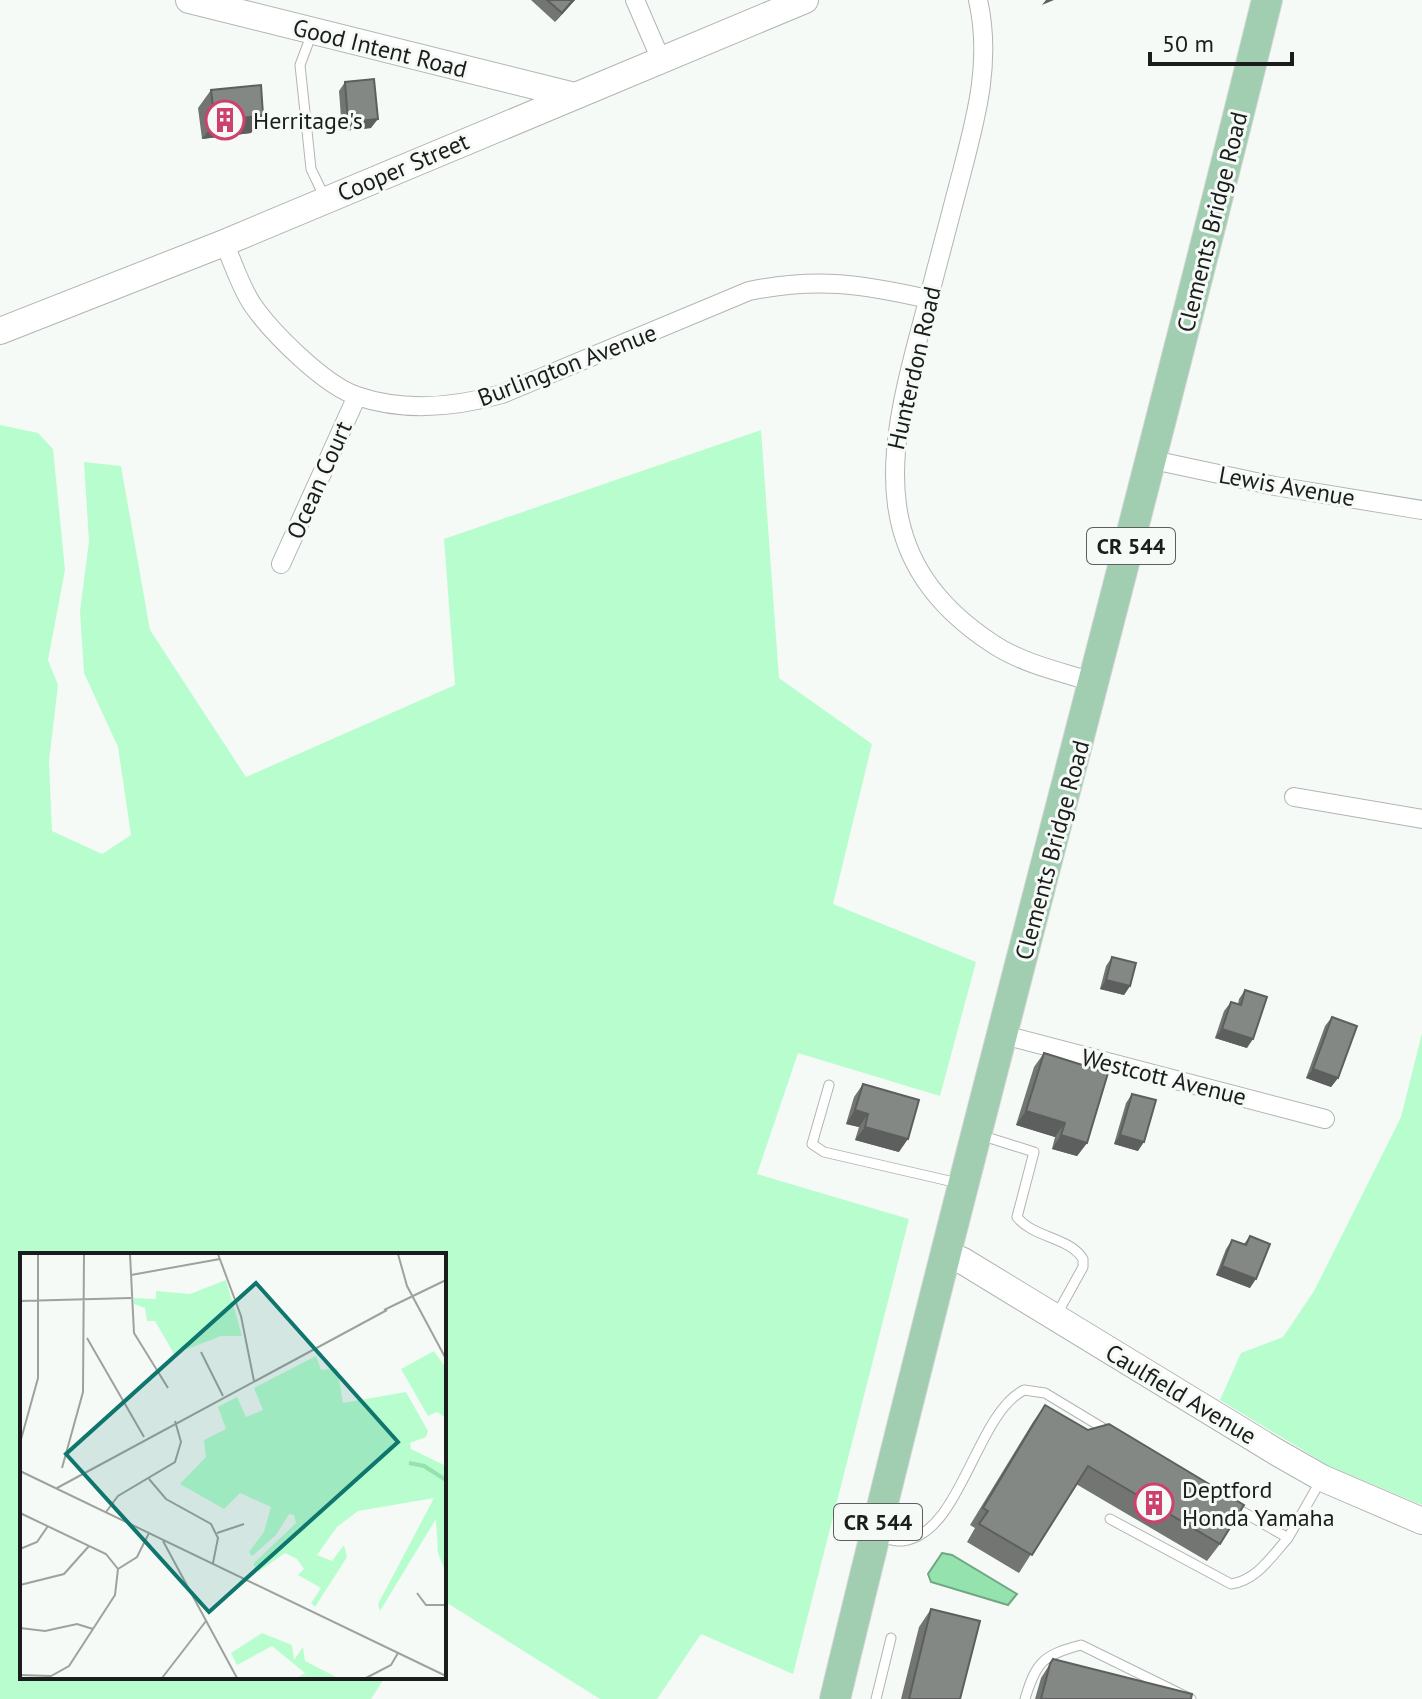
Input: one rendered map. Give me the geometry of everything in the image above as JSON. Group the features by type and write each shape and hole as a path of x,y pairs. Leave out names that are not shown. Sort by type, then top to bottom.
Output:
{"main road":[{"name":"Good Intent Road","path":"189,0 571,95"},
{"name":"Cooper Street","path":"0,331 224,243 571,95 805,0"},
{"name":"Clements Bridge Road","path":"835,1699 946,1254 1153,460 1267,0"},
{"name":"Caulfield Avenue","path":"946,1254 1322,1478 1422,1521"}],"street":[{"path":"635,0 661,60"},
{"name":"Hunterdon Road","path":"978,0 983,25 985,68 968,152 901,402 892,463 900,527 918,566 939,598 966,624 995,646 1020,658 1096,683"},
{"name":"Burlington Avenue","path":"224,243 252,303 318,371 357,396 427,407 461,405 502,394 726,300 786,283 856,283 928,299"},
{"name":"Ocean Court","path":"281,564 357,396"},
{"name":"Lewis Avenue","path":"1153,460 1275,486 1422,510"},
{"path":"1294,797 1422,819"},
{"name":"Westcott Avenue","path":"1004,1035 1325,1119"}],"lane":[{"path":"313,31 300,65 311,169 326,199"},
{"path":"829,1085 812,1144 824,1152 965,1185"},
{"path":"978,1135 1034,1152 1017,1217 1038,1234 1076,1251 1083,1259 1083,1267 1055,1317"},
{"path":"874,1535 900,1541 929,1530 1005,1406 1024,1390 1045,1393 1112,1434"},
{"path":"1110,1519 1231,1584 1255,1575 1288,1538 1322,1478"},
{"path":"1220,1498 1288,1538"},
{"path":"876,1699 891,1638"},
{"path":"1025,1699 1034,1670 1054,1652 1081,1645 1191,1699"}],"shaded area":[{"path":"0,425 38,433 53,449 65,570 48,660 58,685 49,761 52,831 102,854 131,835 118,747 84,673 80,611 89,541 84,462 121,466 150,630 246,777 455,685 444,539 761,430 779,678 872,744 833,904 976,962 940,1096 798,1053 757,1174 909,1219 793,1674 701,1634 657,1699 600,1699 446,1602 446,1253 20,1253 20,1679 384,1679 371,1699 0,1699"},
{"path":"1422,1033 1422,1505 1331,1467 1220,1400 1241,1353 1283,1337 1314,1291 1401,1117"},
{"path":"942,1553 952,1555 1017,1594 1008,1605 931,1582 928,1574"}],"building":[{"path":"547,0 573,0 562,13"},
{"path":"374,79 378,119 348,122 345,82"},
{"path":"261,85 263,115 215,122 211,90"},
{"path":"1112,957 1136,963 1130,986 1106,980"},
{"path":"1245,990 1267,997 1253,1039 1222,1029 1231,1002 1241,1005"},
{"path":"1332,1017 1357,1026 1338,1078 1313,1069"},
{"path":"1044,1053 1108,1073 1087,1143 1061,1135 1065,1123 1026,1111"},
{"path":"863,1084 919,1100 908,1139 865,1127 868,1114 855,1110"},
{"path":"1132,1094 1156,1100 1144,1142 1120,1135"},
{"path":"1250,1236 1270,1244 1256,1279 1222,1266 1232,1240 1246,1245"},
{"name":"Deptford Honda Yamaha","path":"1045,1405 1088,1430 1109,1424 1244,1505 1220,1544 1088,1466 1032,1555 979,1524 988,1511 983,1508"},
{"path":"931,1609 980,1621 960,1699 909,1699"},
{"path":"1053,1659 1192,1694 1191,1699 1041,1699"}],"place":[{"name":"Herritage's","path":"225,120"},
{"name":"Deptford Honda Yamaha","path":"1154,1503"}]}
